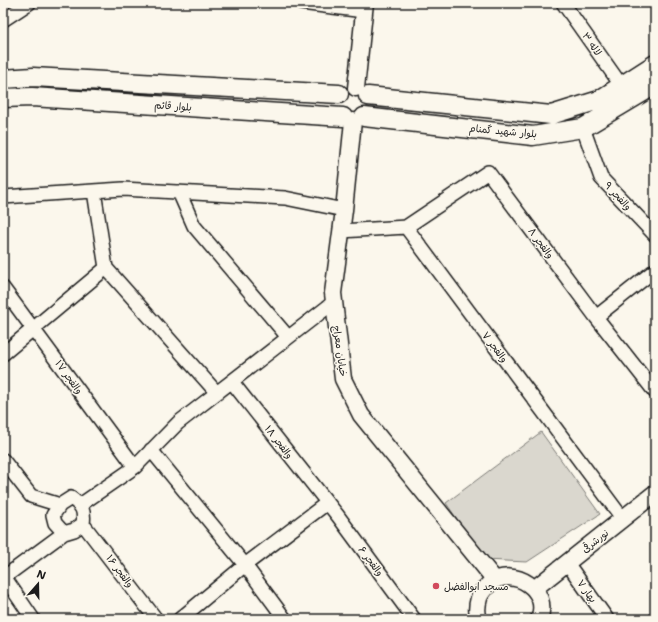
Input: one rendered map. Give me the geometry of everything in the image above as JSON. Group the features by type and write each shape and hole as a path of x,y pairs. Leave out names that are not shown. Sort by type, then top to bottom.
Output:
{"main road":[{"name":"بلوار شهید گمنام","path":"362,92 551,115 599,100 655,64"},
{"name":"بلوار قائم","path":"3,79 34,77 339,94"},
{"name":"بلوار شهید گمنام","path":"353,118 534,136 583,128 655,86"},
{"path":"350,88 362,92 370,103 368,111 353,118 338,113 336,106 339,94 350,88"},
{"name":"بلوار قائم","path":"3,98 32,97 353,118"}],"street":[{"path":"3,20 29,3"},
{"path":"303,3 365,7 362,92"},
{"name":"لاله ۳","path":"563,3 621,85"},
{"name":"خیابان معراج","path":"353,118 344,210 332,293 343,379 361,415 495,580"},
{"name":"والفجر ۹","path":"583,128 601,178 655,235"},
{"name":"والفجر ۸","path":"406,228 488,172 596,317 655,392"},
{"path":"3,197 123,189 285,198 344,210"},
{"path":"94,191 106,268 217,393"},
{"path":"179,192 194,226 288,337"},
{"path":"341,231 406,228"},
{"name":"والفجر ۷","path":"406,228 623,519"},
{"path":"3,354 106,268"},
{"path":"596,317 655,270"},
{"name":"والفجر ۱۷","path":"3,288 34,328 135,467"},
{"path":"80,505 135,467 178,423 334,302"},
{"name":"والفجر ۱۸","path":"232,382 327,503"},
{"path":"151,450 245,565 285,619"},
{"path":"3,460 31,496 60,505"},
{"name":"نورشرقی","path":"534,589 655,493"},
{"path":"33,619 4,578 64,533 74,530 83,524 84,516 80,505 70,498 60,505 53,515 55,524 64,533"},
{"path":"180,619 245,565 327,503"},
{"name":"والفجر ۶","path":"327,503 414,619"},
{"name":"والفجر ۱۶","path":"83,524 156,619"},
{"name":"بهار ۷","path":"567,563 607,619"},
{"path":"479,619 477,605 480,595 486,586 495,580 506,577 516,578 526,582 534,589 539,597 541,607 539,619"}],"shaded area":[{"path":"541,432 600,514 527,562 485,560 446,503"}],"place":[{"name":"مسجد ابوالفضل","path":"436,586"}]}
